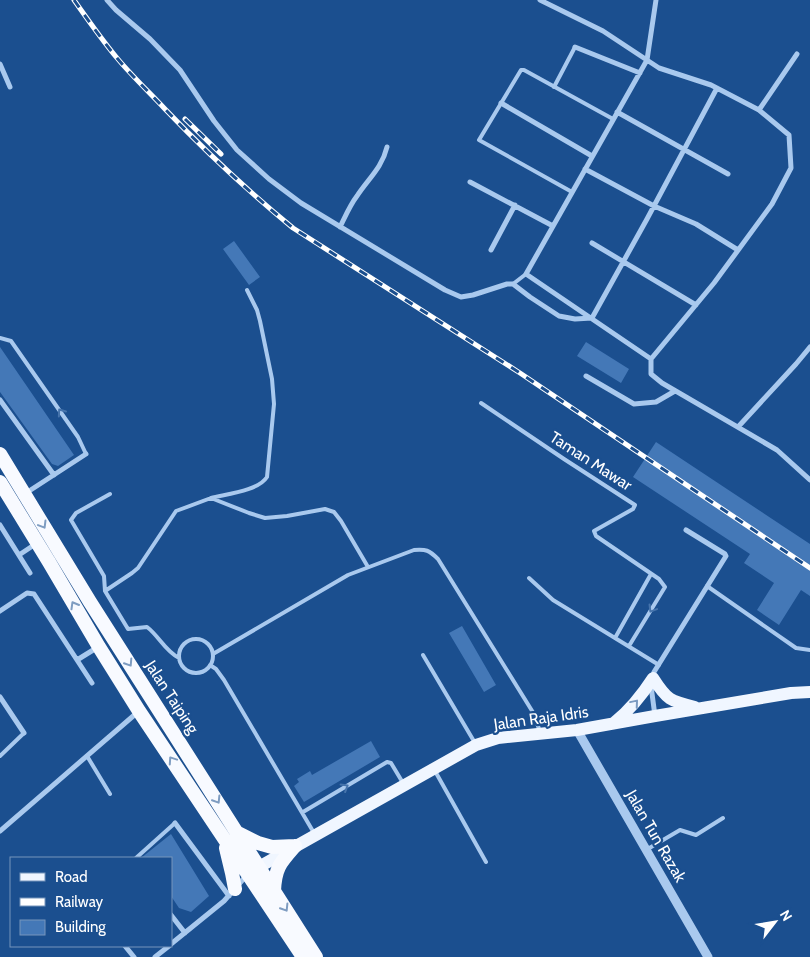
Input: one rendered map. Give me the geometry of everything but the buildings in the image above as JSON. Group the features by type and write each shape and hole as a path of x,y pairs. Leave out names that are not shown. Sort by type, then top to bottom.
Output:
{"highway":[{"name":"Jalan Taiping","path":"0,454 90,602 238,833 254,870 303,957"},
{"name":"Jalan Taiping","path":"0,482 139,711 222,835 274,891 316,957"},
{"path":"90,602 100,635 99,647"},
{"path":"238,833 258,843 272,847 295,846"},
{"path":"222,835 231,867 232,892"},
{"path":"274,891 274,878 277,870 281,862 295,846"}],"main road":[{"path":"613,724 636,702 653,678 663,693 676,703 700,708"},
{"name":"Jalan Raja Idris","path":"254,870 476,745 498,738 577,730 700,708 792,693 810,692"}],"street":[{"path":"107,0 150,39 180,70 214,120 238,150 293,197 445,290 461,297 513,284 559,316 574,319 592,318"},
{"path":"540,0 603,31 659,68 711,84 759,110 789,135 791,168 772,204 696,305 651,359 651,374 662,383 777,450 810,480"},
{"path":"651,359 526,274 647,60 656,0"},
{"path":"575,47 640,72"},
{"path":"759,110 798,54"},
{"path":"0,64 10,87"},
{"path":"592,318 717,88"},
{"path":"501,103 592,156"},
{"path":"617,112 728,174"},
{"path":"340,227 356,197 379,168 387,147"},
{"path":"585,169 654,206 696,224 738,250"},
{"path":"470,182 553,226"},
{"path":"491,250 515,206"},
{"path":"592,243 696,305"},
{"path":"738,427 810,347"},
{"path":"586,376 634,404 656,402 675,390"},
{"path":"0,400 54,475"},
{"path":"25,495 86,454"},
{"path":"0,525 30,573"},
{"path":"655,716 651,685 654,672 726,556 686,530"},
{"path":"19,555 37,542"},
{"path":"0,611 27,593 34,594 92,683"},
{"path":"77,660 99,647"},
{"path":"0,698 24,733"},
{"path":"0,831 139,711"},
{"name":"Jalan Tun Razak","path":"577,730 708,957"},
{"path":"175,824 232,892"},
{"path":"172,943 224,901 254,870"},
{"path":"172,916 185,933"},
{"path":"126,947 134,957"},
{"path":"155,957 168,947"}],"lane":[{"path":"554,87 575,47"},
{"path":"572,192 479,140 522,70 613,120"},
{"path":"513,284 526,274"},
{"path":"105,591 138,568 176,511 211,498 252,488 264,482 267,477 274,404 272,379 257,310 247,290"},
{"path":"0,338 11,341 78,437 86,454"},
{"name":"Taman Mawar","path":"481,403 635,504 633,509 594,531 596,536 658,579 665,587 629,646"},
{"path":"110,494 76,513 71,520 104,576 105,591 128,629 146,627 153,632 165,648 179,658"},
{"path":"211,498 266,518 325,509 334,512 368,567"},
{"path":"212,654 348,575 414,550 430,551 438,559 534,714 540,734"},
{"path":"615,638 651,574"},
{"path":"530,578 553,600 659,665"},
{"path":"707,586 796,648 810,650"},
{"path":"193,639 199,639 207,643 212,650 210,665 202,672 192,672 183,667 179,658 179,652 184,643 193,639"},
{"path":"423,655 476,745"},
{"path":"210,665 216,669 224,680 315,835"},
{"path":"0,756 24,733"},
{"path":"86,756 110,794"},
{"path":"303,812 387,762 391,763 404,785"},
{"path":"434,769 486,862"},
{"path":"646,850 680,830 696,835 723,818"},
{"path":"137,857 175,824"}],"railway":[{"path":"74,0 117,58 179,124 243,185 293,228 520,373 810,568"},
{"path":"185,119 221,154"}]}
